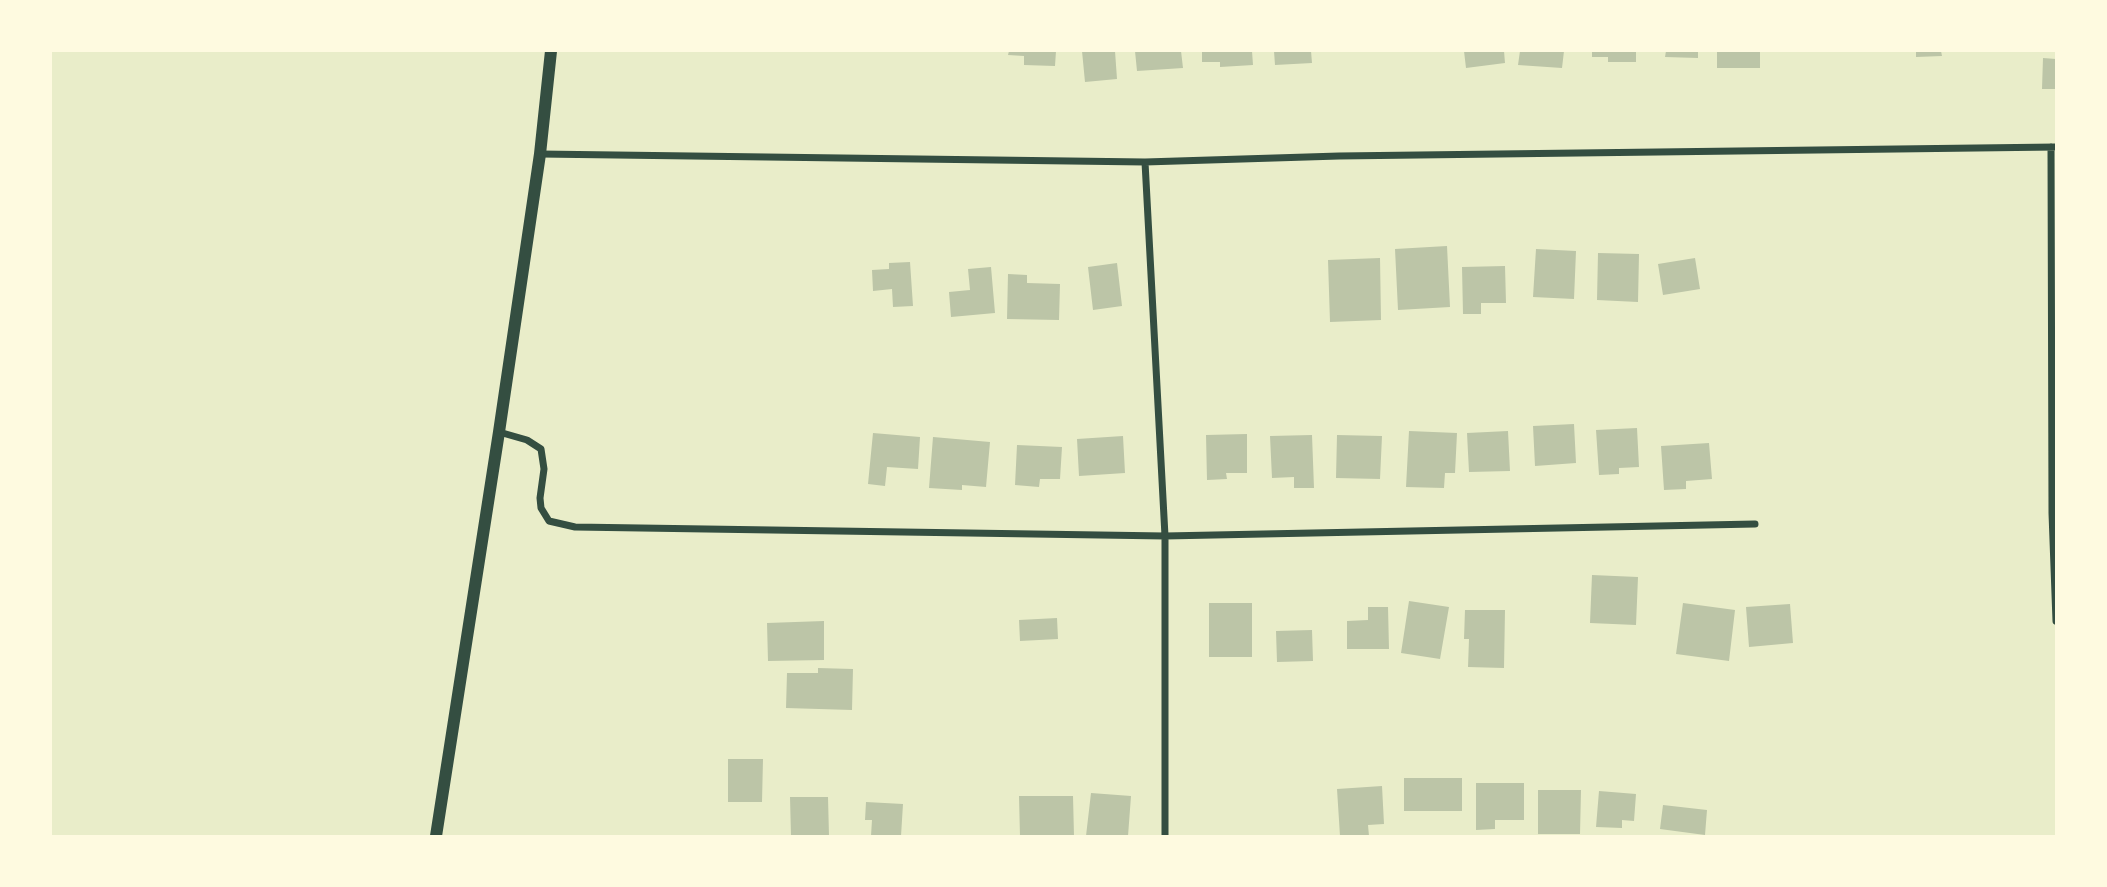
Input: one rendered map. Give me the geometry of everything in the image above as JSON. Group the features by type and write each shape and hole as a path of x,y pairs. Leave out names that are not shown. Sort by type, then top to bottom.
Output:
{"street":[{"path":"436,836 540,154 551,51"},
{"path":"540,154 1145,162 1381,156 2054,147 2056,621"},
{"path":"1145,162 1165,536 1165,836"},
{"path":"499,432 533,443 541,449 544,469 541,508 550,521 562,526 913,534 1165,536 1755,524"}],"building":[{"path":"1009,51 1056,51 1055,66 1024,65 1024,56 1008,55"},
{"path":"1082,51 1115,51 1117,79 1085,82"},
{"path":"1135,51 1181,51 1183,68 1137,71"},
{"path":"1202,51 1252,51 1253,65 1220,67 1220,62 1202,62"},
{"path":"1274,51 1311,51 1312,63 1275,65"},
{"path":"1464,51 1504,51 1505,63 1466,68"},
{"path":"1520,51 1564,51 1562,68 1518,65"},
{"path":"1592,51 1636,51 1636,62 1608,62 1608,57 1592,57"},
{"path":"1666,51 1698,51 1698,58 1665,57"},
{"path":"1717,51 1760,51 1760,68 1717,68"},
{"path":"1916,51 1941,51 1942,56 1916,57"},
{"path":"2043,58 2056,59 2056,89 2042,89"},
{"path":"1447,246 1450,307 1398,310 1395,249"},
{"path":"1536,249 1576,251 1574,299 1533,297"},
{"path":"1598,253 1639,254 1638,302 1597,300"},
{"path":"1380,258 1381,320 1330,322 1328,260"},
{"path":"1695,258 1700,289 1663,295 1658,264"},
{"path":"910,262 913,306 893,307 892,289 873,291 872,270 889,269 889,263"},
{"path":"1117,263 1122,306 1093,310 1088,267"},
{"path":"1505,266 1506,303 1481,303 1481,314 1463,314 1462,267"},
{"path":"991,267 995,313 951,317 949,292 970,290 968,269"},
{"path":"1008,274 1027,275 1027,283 1060,284 1059,320 1007,319"},
{"path":"1574,424 1576,463 1535,466 1533,426"},
{"path":"1637,428 1639,467 1619,468 1619,474 1599,475 1596,430"},
{"path":"1409,431 1457,433 1455,473 1445,473 1444,488 1406,487"},
{"path":"1508,431 1510,471 1469,472 1467,433"},
{"path":"873,433 920,437 918,469 887,467 885,486 868,484"},
{"path":"1247,434 1247,473 1226,473 1227,479 1207,480 1206,435"},
{"path":"1312,435 1314,488 1294,488 1294,477 1272,478 1270,436"},
{"path":"1337,435 1382,436 1380,479 1336,478"},
{"path":"1123,436 1125,473 1079,476 1077,439"},
{"path":"933,437 990,442 986,487 962,485 962,490 929,488"},
{"path":"1709,443 1712,479 1686,481 1686,489 1664,490 1661,446"},
{"path":"1017,445 1062,447 1060,479 1040,479 1039,487 1015,485"},
{"path":"1592,575 1638,577 1636,625 1590,623"},
{"path":"1409,601 1449,607 1440,659 1401,653"},
{"path":"1209,603 1252,603 1252,657 1209,657"},
{"path":"1683,603 1735,610 1729,661 1676,654"},
{"path":"1790,604 1793,643 1749,647 1746,607"},
{"path":"1368,607 1388,607 1389,649 1347,649 1347,621 1368,620"},
{"path":"1465,610 1505,610 1504,668 1468,667 1469,639 1464,639"},
{"path":"1057,618 1058,639 1020,641 1019,620"},
{"path":"824,621 824,660 768,661 767,623"},
{"path":"1312,630 1313,661 1277,662 1276,631"},
{"path":"818,668 853,669 852,710 786,708 787,673 818,673"},
{"path":"728,759 763,759 762,802 728,802"},
{"path":"1404,778 1462,778 1462,811 1404,811"},
{"path":"1476,783 1524,783 1524,820 1495,820 1495,829 1476,830"},
{"path":"1382,786 1384,824 1368,825 1369,836 1340,836 1337,789"},
{"path":"1538,790 1581,790 1580,834 1538,834"},
{"path":"1599,791 1636,794 1634,821 1622,820 1622,828 1596,827"},
{"path":"1091,793 1131,796 1128,836 1086,836"},
{"path":"1019,796 1073,796 1074,836 1020,836"},
{"path":"790,797 828,797 829,836 791,836"},
{"path":"866,802 903,804 901,836 871,836 872,820 865,820"},
{"path":"1663,805 1707,810 1705,835 1660,829"}]}
